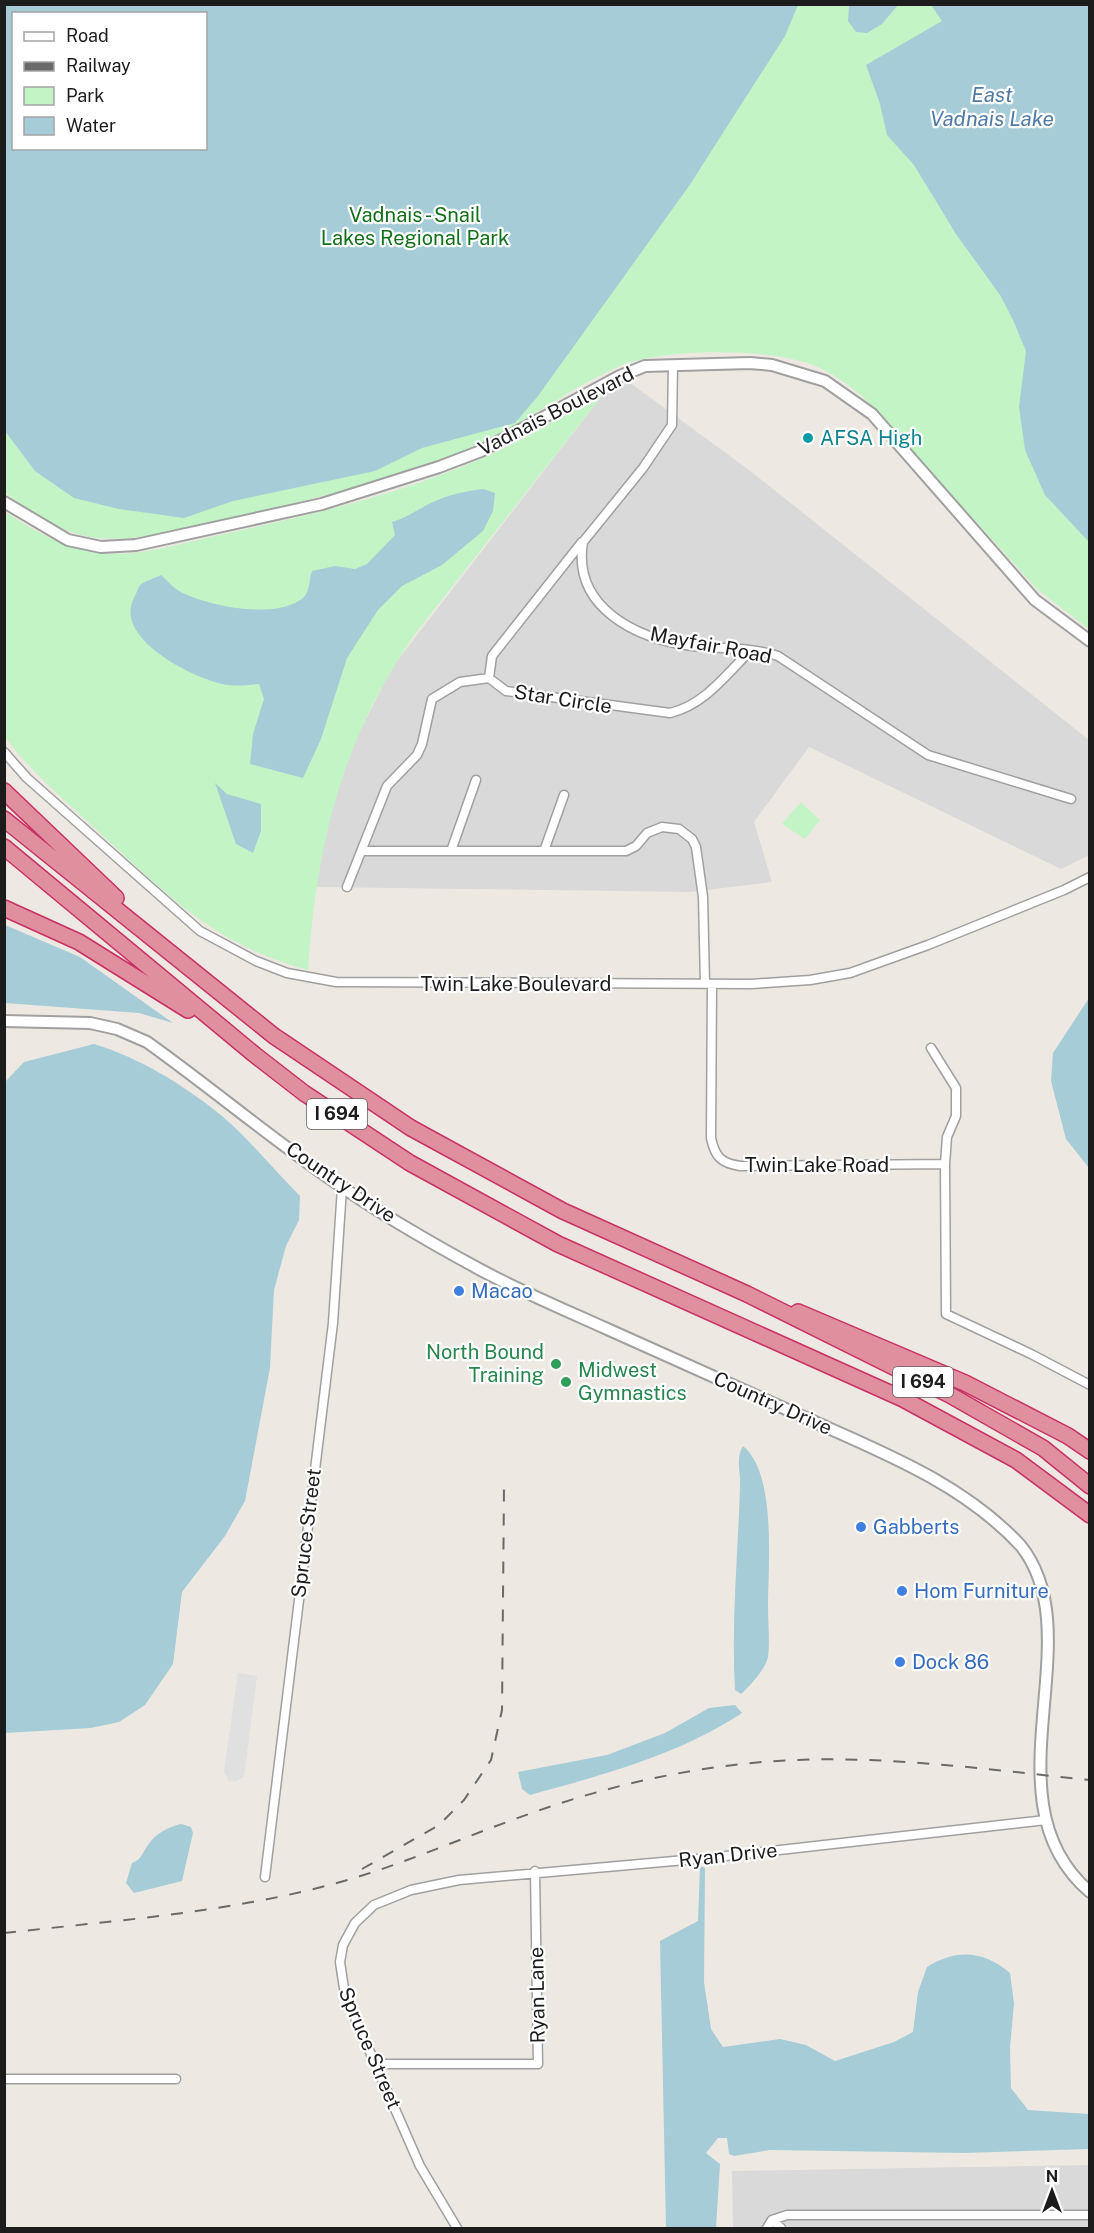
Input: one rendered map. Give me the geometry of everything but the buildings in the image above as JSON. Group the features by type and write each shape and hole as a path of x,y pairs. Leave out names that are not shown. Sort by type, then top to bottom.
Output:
{"highway":[{"path":"4,791 205,983"},
{"name":"I 694","path":"4,819 205,983 282,1042 372,1103 461,1157 563,1211 747,1294 950,1395 1043,1448 1089,1485"},
{"name":"I 694","path":"4,847 255,1055 304,1092 410,1163 508,1219 711,1315 903,1400 1016,1460 1089,1515"},
{"path":"4,908 51,927 103,955 193,1013 304,1092"},
{"path":"747,1294 828,1323 965,1383 1068,1437 1089,1451"}],"street":[{"name":"Vadnais Boulevard","path":"4,502 54,534 101,547 136,545 280,514 355,495 440,467 512,436 620,376 645,366 750,363 772,365 807,374 839,389 872,414 1035,600 1089,641"},
{"path":"583,542 644,468 672,425 673,365"},
{"name":"Mayfair Road","path":"583,542 582,560 588,586 594,598 611,617 669,641 778,656 928,755 1071,799"},
{"name":"Star Circle","path":"583,542 492,656 489,678 506,691 669,713 703,699 749,652"},
{"path":"347,887 387,786 417,755 422,744 432,699 460,682 489,678"},
{"name":"Twin Lake Boulevard","path":"4,752 27,778 200,931 230,949 287,973 358,983 782,983 850,973 928,945 1089,877"},
{"path":"451,851 476,780"},
{"path":"544,851 564,795"},
{"path":"363,851 626,851 654,829 671,827 686,833 696,847 703,897 709,984"},
{"name":"Twin Lake Road","path":"709,984 711,1138 718,1159 725,1164 740,1166 945,1164"},
{"name":"Country Drive","path":"4,1021 90,1023 117,1029 147,1042 342,1188 492,1276 914,1468 963,1497 996,1523 1023,1548 1037,1569 1052,1619 1053,1642 1044,1775 1046,1820 1063,1861 1089,1892"},
{"path":"932,1048 956,1088 956,1116 947,1137 945,1164 945,1314 1031,1354 1089,1385"},
{"name":"Spruce Street","path":"265,1877 333,1323 342,1188"},
{"name":"Ryan Drive","path":"411,1890 459,1880 535,1871 708,1858 1046,1820"},
{"name":"Ryan Lane","path":"375,2064 538,2064 535,1871"},
{"name":"Spruce Street","path":"411,1890 374,1905 364,1913 343,1945 340,1962 345,1995 375,2064 420,2166 457,2229"},
{"path":"4,2079 176,2079"},
{"path":"767,2229 772,2220 787,2215 1089,2215"},
{"path":"772,2220 781,2229"}],"shaded area":[{"path":"629,382 749,470 1089,740 1089,855 1061,869 809,747 754,822 772,882 690,892 316,887 325,835 341,777 351,749 393,666 608,388 614,391"},
{"path":"238,1673 257,1676 244,1776 237,1781 229,1782 224,1772"},
{"path":"1089,2165 1089,2228 733,2228 732,2171"}],"green space":[{"name":"Vadnais - Snail Lakes Regional Park","path":"4,5 1089,5 1089,629 1038,590 863,397 820,368 794,359 771,355 718,352 664,355 641,359 604,373 481,443 418,468 320,497 160,534 113,539 85,536 60,528 26,508 5,492"},
{"path":"608,388 415,634 368,714 351,754 326,836 312,923 308,970 246,947 220,932 172,898 63,799 5,737 4,511 49,538 86,551 114,554 160,549 328,510 434,478 515,442"},
{"path":"801,802 820,820 805,839 782,824"}],"water":[{"path":"5,4 798,5 785,36 689,186 538,396 515,423 422,448 375,471 233,501 184,518 119,509 74,498 35,471 5,431"},
{"path":"849,4 898,5 882,24 867,33 856,32 848,21"},
{"name":"East Vadnais Lake","path":"931,5 1089,5 1089,542 1045,495 1025,450 1019,407 1026,351 1013,320 1000,295 956,234 914,165 887,135 880,104 866,65 942,21"},
{"path":"483,489 495,493 493,511 483,531 442,565 402,586 378,610 347,658 321,739 303,778 250,764 253,734 264,699 259,684 227,685 192,673 158,653 144,641 135,627 130,613 138,588 161,575 174,588 191,597 224,606 260,610 292,604 306,594 312,571 335,566 355,569 367,564 395,535 392,522 443,498"},
{"path":"215,783 227,794 261,804 261,831 253,853 236,844"},
{"path":"5,925 80,957 173,1023 139,1013 5,1003"},
{"path":"1089,998 1089,1168 1066,1139 1051,1081 1053,1053"},
{"path":"94,1044 128,1057 161,1074 222,1116 300,1196 299,1220 286,1246 274,1290 270,1368 245,1501 225,1536 182,1592 173,1664 145,1705 119,1722 91,1728 5,1733 5,1082 24,1062"},
{"path":"743,1446 754,1459 766,1498 769,1545 769,1645 764,1667 741,1694 735,1690 734,1639 739,1461"},
{"path":"735,1705 742,1713 718,1728 666,1752 612,1771 530,1795 522,1789 518,1772 607,1755 665,1733 709,1708"},
{"path":"181,1824 191,1827 193,1833 182,1881 134,1893 126,1883 132,1863 140,1858 158,1834"},
{"path":"700,1866 705,1868 704,1982 711,2029 723,2047 780,2039 806,2045 835,2061 894,2042 913,2032 918,1992 927,1967 948,1957 980,1956 1000,1965 1010,1973 1014,2003 1010,2048 1011,2088 1028,2110 1089,2114 1089,2149 964,2153 770,2150 734,2156 729,2154 727,2138 718,2138 706,2153 720,2164 716,2228 666,2228 660,1941 698,1921"}],"railway":[{"path":"362,1869 439,1825 464,1800 491,1760 502,1710 504,1486"},
{"path":"4,1933 179,1914 265,1900 308,1890 373,1872 579,1797 630,1783 708,1768 779,1761 868,1760 957,1766 1090,1780"}],"place":[{"name":"AFSA High","path":"808,438"},
{"name":"Macao","path":"459,1291"},
{"name":"North Bound Training","path":"556,1364"},
{"name":"Midwest Gymnastics","path":"566,1382"},
{"name":"Gabberts","path":"861,1527"},
{"name":"Hom Furniture","path":"902,1591"},
{"name":"Dock 86","path":"900,1662"}]}
